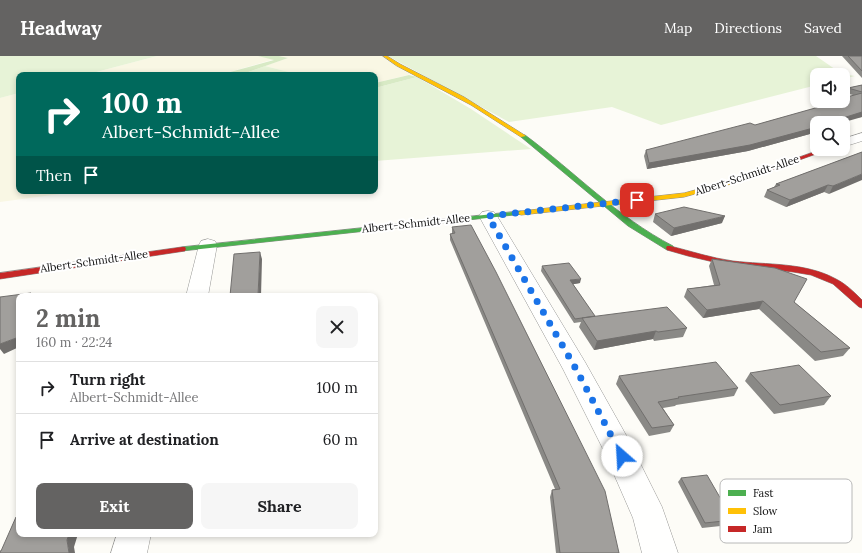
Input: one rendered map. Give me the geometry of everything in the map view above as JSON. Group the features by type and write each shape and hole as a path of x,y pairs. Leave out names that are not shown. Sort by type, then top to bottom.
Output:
{"street":[{"path":"385,56 393,62 441,86 504,122 543,150 639,232 654,242 686,255 707,260 791,269 823,276 834,281 862,305"},
{"path":"850,141 862,137"},
{"name":"Albert-Schmidt-Allee","path":"0,276 125,256 208,246 676,196 703,191 810,155"},
{"path":"488,216 576,369 616,444 650,518 660,553"},
{"path":"198,293 208,246"},
{"path":"129,553 133,537"}],"shaded area":[{"path":"157,56 258,56 275,59 230,72 96,72"},
{"path":"279,56 382,56 412,74 378,82 378,72 289,72 265,66 288,58"},
{"path":"16,94 16,194 60,194 0,202 0,98"}],"green space":[{"path":"0,56 157,56 96,72 16,72 16,94 0,98"},
{"path":"258,56 279,56 288,58 248,72 230,72 274,60"},
{"path":"388,56 816,56 833,68 810,68 810,87 661,125 612,107 509,122"},
{"path":"265,66 289,72 248,72"},
{"path":"409,75 417,77 378,87 378,82"},
{"path":"417,77 471,109 531,149 378,161 378,87"}],"building":[{"path":"848,56 862,56 862,71"},
{"path":"862,85 862,92 850,89"},
{"path":"862,93 862,112 849,116 810,116 810,129 750,145 649,163 646,150 750,123 755,125 815,108 850,108 850,96"},
{"path":"862,152 862,174 833,186 828,185 790,200 767,190 780,185 776,184"},
{"path":"684,207 725,216 674,228 655,214"},
{"path":"471,225 605,491 619,553 560,553 552,490 560,489 450,234 455,233 452,227"},
{"path":"260,252 258,293 230,293 234,254"},
{"path":"712,259 775,268 807,279 794,302 850,348 821,352 763,301 707,310 687,289 720,285"},
{"path":"569,263 581,279 570,280 595,316 575,319 542,266"},
{"path":"16,295 16,338 0,344 0,297"},
{"path":"667,307 687,328 656,331 597,341 582,318"},
{"path":"716,362 738,388 678,397 679,398 658,402 674,425 652,428 619,376"},
{"path":"799,365 831,396 780,405 750,373"},
{"path":"707,475 720,498 720,521 705,523 681,478"},
{"path":"16,517 16,537 68,537 69,553 0,553"}],"traffic: fast":[{"path":"523,136 631,225 670,248"},
{"path":"182,249 521,213"}],"traffic: slow":[{"path":"385,56 398,65 473,104 523,136"},
{"path":"521,213 684,195 736,181"}],"traffic: jam":[{"path":"736,181 810,155"},
{"path":"670,248 691,255 722,261 793,269 813,273 836,282 848,291 862,305"},
{"path":"0,276 182,249"}],"route":[{"path":"622,456 576,369 488,216 637,200"}]}
